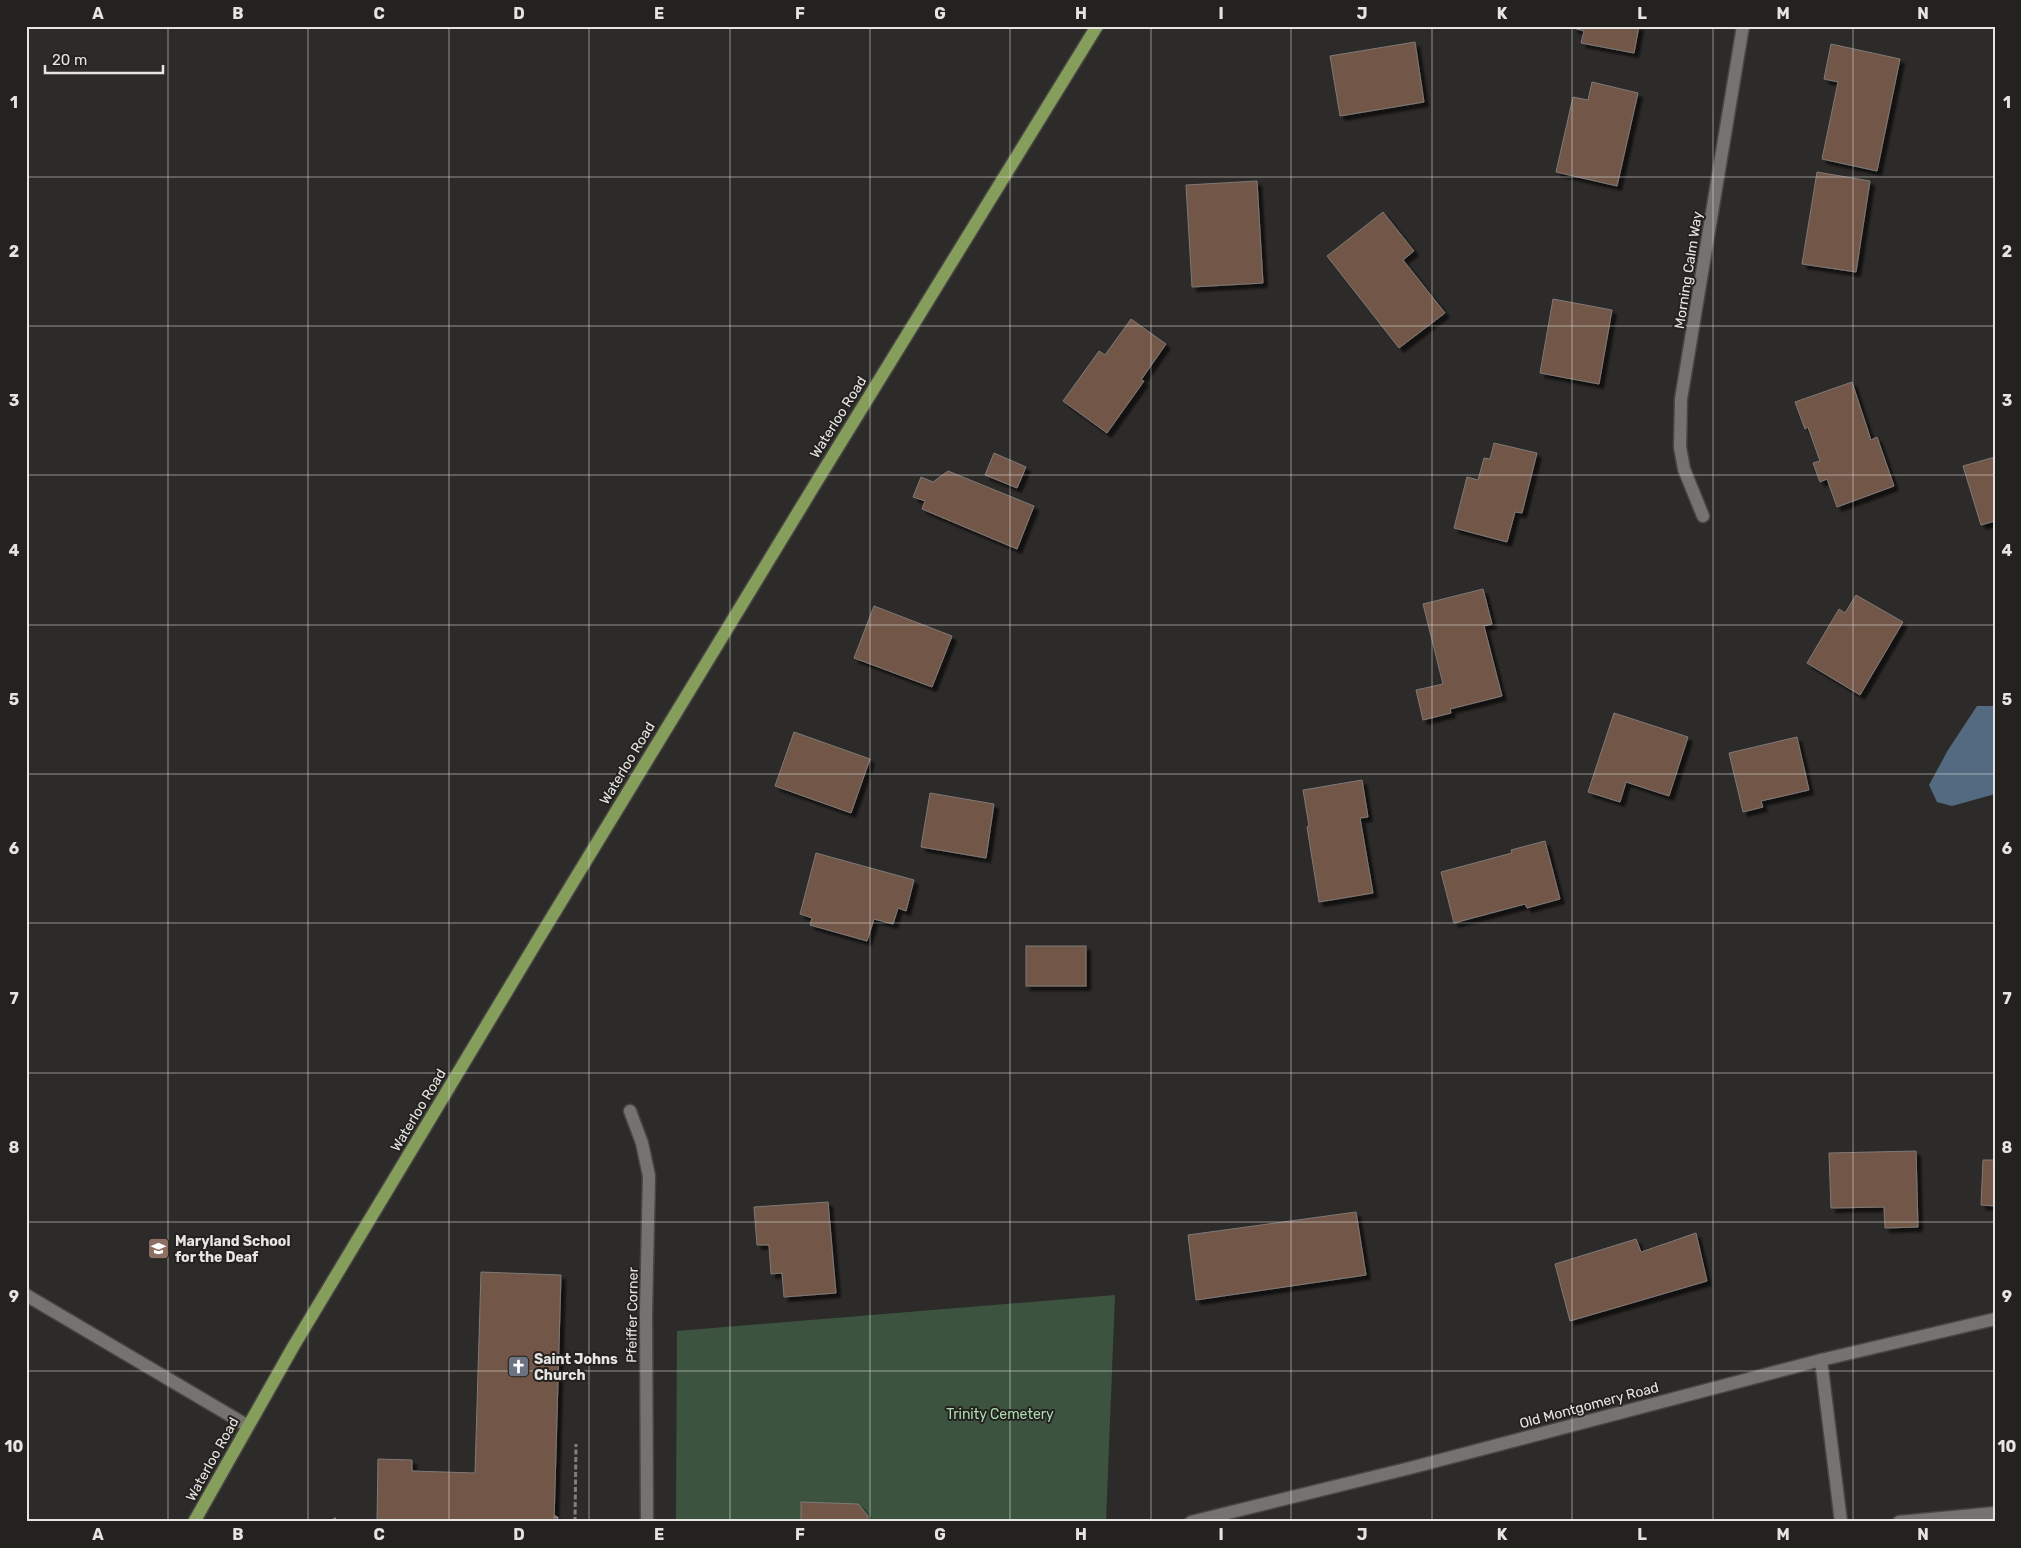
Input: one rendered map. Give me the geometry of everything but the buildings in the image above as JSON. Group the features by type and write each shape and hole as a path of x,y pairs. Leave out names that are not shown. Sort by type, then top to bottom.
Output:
{"main road":[{"name":"Waterloo Road","path":"194,1522 292,1347 546,926 1097,26"}],"street":[{"name":"Morning Calm Way","path":"1703,516 1684,468 1680,447 1682,399 1743,26"},
{"name":"Pfeiffer Corner","path":"630,1111 642,1144 649,1176 646,1312 647,1522"},
{"path":"26,1295 248,1426"},
{"name":"Old Montgomery Road","path":"1191,1522 1410,1468 1821,1360 1995,1319"},
{"path":"1821,1360 1841,1522"},
{"path":"1899,1522 1995,1513"}],"path":[{"path":"575,1522 576,1444"},
{"path":"554,1516 564,1522"}],"green space":[{"name":"Trinity Cemetery","path":"1115,1295 1106,1521 676,1522 677,1331"}],"water":[{"path":"1977,706 1995,706 1995,794 1952,806 1937,802 1929,785 1948,750"}],"place":[{"name":"Maryland School for the Deaf","path":"159,1249"},
{"name":"Saint Johns Church","path":"518,1367"}]}
